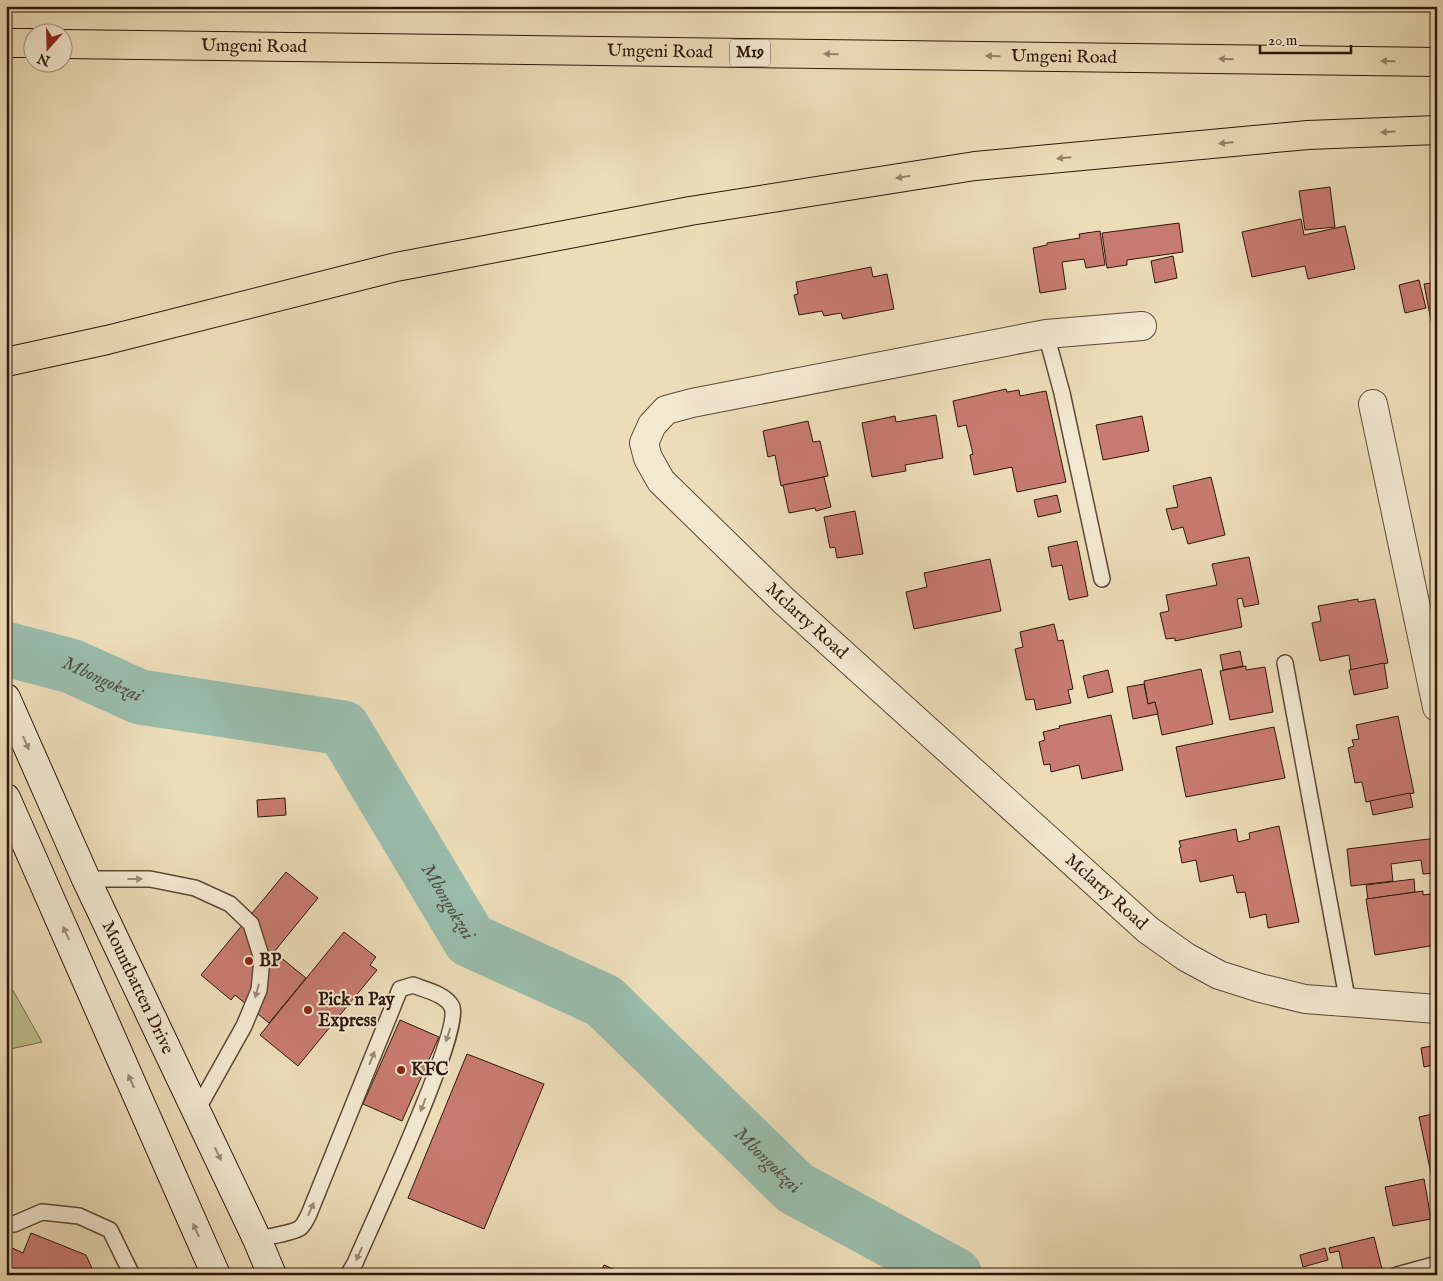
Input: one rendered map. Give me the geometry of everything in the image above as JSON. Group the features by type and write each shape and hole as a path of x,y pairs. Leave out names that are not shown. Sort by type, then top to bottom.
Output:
{"highway":[{"path":"6,43 22,43"},
{"name":"Umgeni Road","path":"72,44 1437,62"},
{"path":"6,362 107,340 396,267 690,211 975,166 1308,135 1437,130"}],"street":[{"name":"Mclarty Road","path":"1142,326 1046,334 692,403 666,410 652,425 644,443 648,458 661,481 783,600 1148,930 1186,957 1219,974 1260,988 1305,999 1437,1009"},
{"path":"1373,404 1437,707"},
{"name":"Mountbatten Drive","path":"6,698 86,879 258,1239 272,1275"},
{"path":"6,798 216,1275"}],"lane":[{"path":"1046,334 1062,393 1102,579"},
{"path":"1285,663 1348,1003"},
{"path":"86,879 150,878 195,888 230,904 251,924 262,959 258,990 244,1026 197,1110"},
{"path":"258,1239 292,1231 300,1228 304,1223 334,1155 400,989 412,985 446,998 452,1008 452,1024 440,1059 406,1148 348,1275"},
{"path":"14,1224 42,1212 79,1216 110,1230 132,1275"},
{"path":"1397,1275 1437,1264"}],"green space":[{"path":"6,978 42,1042 6,1050"}],"building":[{"path":"1330,187 1335,227 1305,230 1299,191"},
{"path":"1301,219 1304,235 1345,226 1355,269 1308,279 1305,266 1252,277 1242,232"},
{"path":"1179,223 1183,252 1127,260 1127,265 1107,268 1102,233"},
{"path":"1100,231 1105,265 1086,268 1084,259 1062,262 1066,289 1040,293 1033,248 1047,245 1047,243 1080,238 1079,234"},
{"path":"1173,256 1177,278 1155,283 1151,261"},
{"path":"871,267 873,277 887,274 894,309 843,319 841,313 824,316 822,311 799,315 794,295 798,294 796,282"},
{"path":"1419,280 1426,308 1405,313 1399,285"},
{"path":"1437,282 1437,333 1435,326 1432,326 1424,284"},
{"path":"1006,389 1007,392 1019,390 1020,396 1046,391 1066,482 1017,492 1012,467 974,475 970,455 973,454 966,425 958,427 953,401"},
{"path":"936,415 943,458 905,465 906,471 872,477 862,423 895,416 896,422"},
{"path":"1142,416 1149,451 1103,460 1096,425"},
{"path":"808,421 813,442 820,441 828,476 781,486 775,455 768,457 763,431"},
{"path":"824,477 831,507 816,511 815,508 789,513 783,485"},
{"path":"1211,477 1225,535 1188,544 1183,527 1172,530 1166,509 1178,507 1173,486"},
{"path":"1057,495 1061,512 1038,517 1034,500"},
{"path":"855,511 863,554 837,558 835,547 830,548 824,517"},
{"path":"1077,541 1088,596 1069,600 1062,565 1052,567 1048,547"},
{"path":"1249,557 1259,604 1244,607 1242,598 1237,599 1242,627 1175,641 1175,638 1166,639 1160,613 1169,611 1166,595 1217,585 1212,564"},
{"path":"990,559 1001,611 914,629 906,592 927,587 924,573"},
{"path":"1358,599 1358,602 1375,599 1388,663 1351,670 1349,655 1320,661 1312,623 1321,621 1318,606"},
{"path":"1054,624 1058,641 1063,640 1073,689 1068,690 1071,703 1036,710 1034,699 1026,700 1015,649 1023,647 1020,632"},
{"path":"1240,651 1243,666 1223,670 1220,655"},
{"path":"1384,663 1388,688 1354,695 1349,670"},
{"path":"1246,666 1246,670 1265,667 1273,712 1230,720 1220,671"},
{"path":"1201,669 1213,724 1162,735 1155,702 1148,704 1144,681"},
{"path":"1108,670 1113,692 1088,698 1083,676"},
{"path":"1144,684 1148,704 1155,702 1158,714 1133,719 1127,687"},
{"path":"1111,715 1123,770 1082,779 1079,765 1051,772 1050,764 1044,765 1039,742 1045,740 1043,732 1060,728 1059,726"},
{"path":"1398,716 1414,793 1366,802 1362,782 1355,783 1348,748 1354,746 1352,740 1359,739 1356,725"},
{"path":"1274,727 1285,778 1186,797 1176,747"},
{"path":"1410,793 1413,807 1373,815 1370,801"},
{"path":"285,798 286,815 258,817 257,800"},
{"path":"1279,826 1299,922 1268,928 1266,914 1250,918 1245,892 1237,893 1233,875 1200,882 1196,860 1182,863 1179,841 1236,829 1238,842 1250,839 1249,833"},
{"path":"1437,838 1437,873 1423,874 1421,860 1391,864 1393,881 1351,886 1347,849"},
{"path":"286,872 318,898 274,952 306,978 269,1023 235,995 231,1000 201,975"},
{"path":"1414,879 1415,892 1368,899 1366,885"},
{"path":"1423,891 1423,895 1430,894 1437,898 1437,934 1434,934 1436,945 1375,955 1366,899"},
{"path":"344,932 376,957 370,965 377,970 298,1066 260,1035"},
{"name":"KFC","path":"400,1020 439,1037 402,1121 363,1104"},
{"path":"1437,1045 1437,1064 1424,1067 1421,1048"},
{"path":"467,1054 544,1084 484,1229 408,1198"},
{"path":"1437,1113 1437,1177 1432,1178 1419,1117"},
{"path":"1424,1179 1431,1219 1393,1226 1385,1187"},
{"path":"31,1233 86,1255 95,1275 6,1275 6,1245 23,1253"},
{"path":"1374,1237 1382,1269 1359,1275 1344,1275 1339,1251 1330,1253 1329,1248"},
{"path":"1325,1248 1328,1260 1303,1267 1300,1255"},
{"path":"604,1265 625,1274 625,1275 599,1275"}],"waterway":[{"name":"Mbongokzai","path":"6,649 71,666 140,697 343,728 470,940 604,1001 795,1188 955,1275"}],"place":[{"name":"BP","path":"249,961"},
{"name":"Pick n Pay Express","path":"308,1010"},
{"name":"KFC","path":"401,1070"}]}
